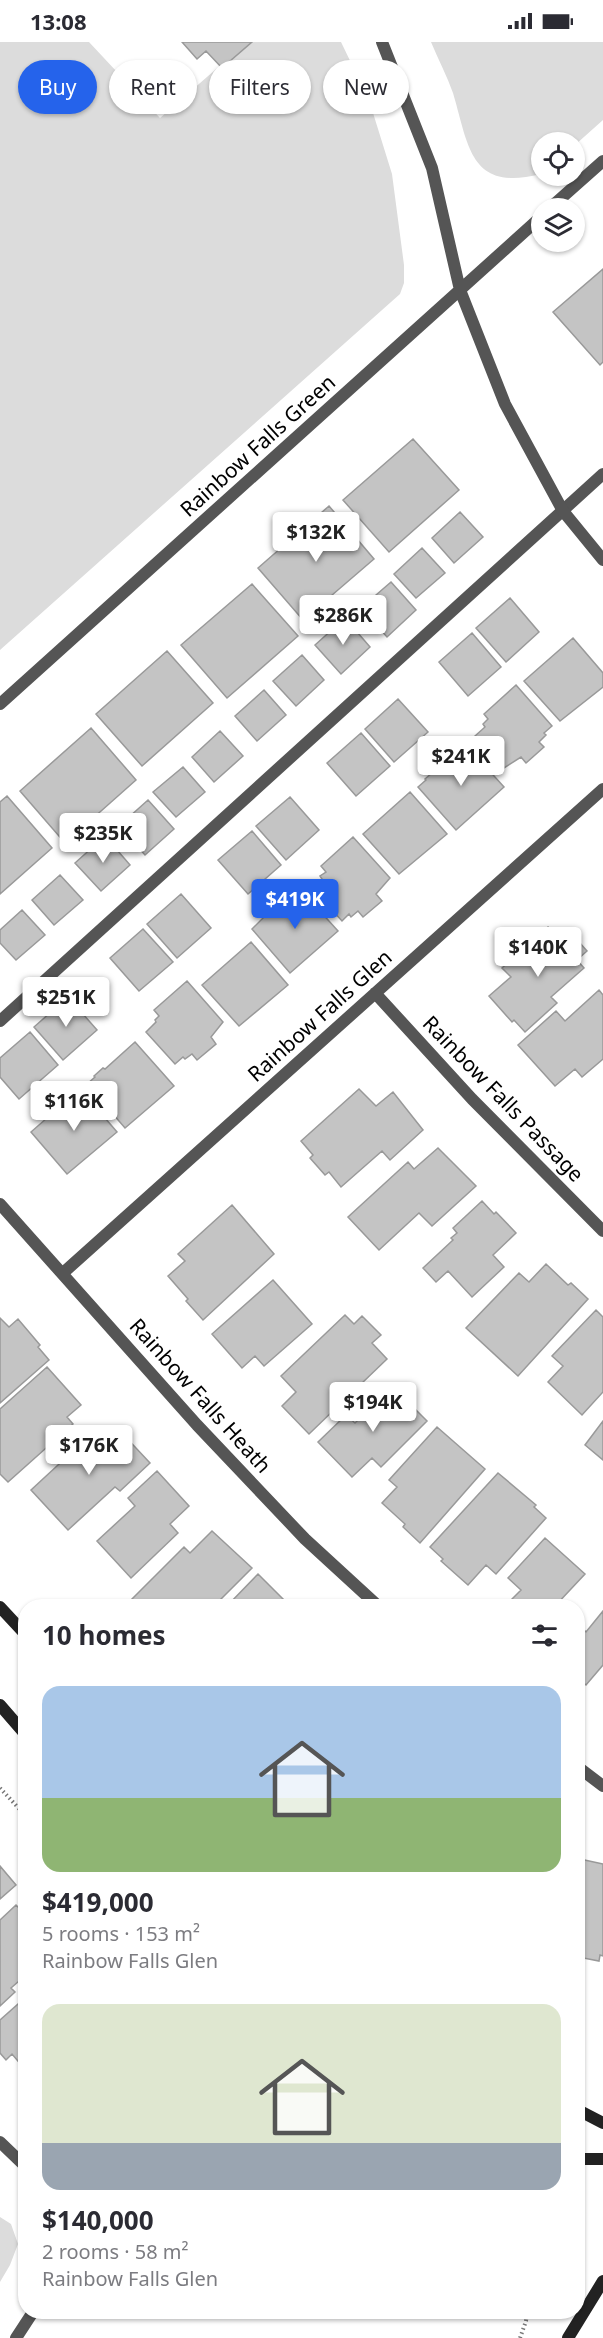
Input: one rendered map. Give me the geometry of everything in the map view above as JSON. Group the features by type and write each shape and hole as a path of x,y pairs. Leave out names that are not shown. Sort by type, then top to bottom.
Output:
{"main road":[{"path":"0,1607 18,1626"},
{"path":"0,1705 18,1726"},
{"path":"585,2114 603,2123"},
{"path":"585,2159 603,2159"},
{"path":"585,2309 603,2281"},
{"path":"570,2333 579,2319"}],"street":[{"path":"382,42 432,168 460,290 505,404 562,511 603,560"},
{"path":"561,198 603,161"},
{"name":"Rainbow Falls Green","path":"0,705 531,226"},
{"path":"0,1021 603,474"},
{"name":"Rainbow Falls Glen","path":"63,1273 603,789"},
{"name":"Rainbow Falls Passage","path":"375,993 472,1099 603,1231"},
{"name":"Rainbow Falls Heath","path":"0,1204 197,1425 305,1539 370,1599"},
{"path":"585,1772 603,1786"},
{"path":"0,2142 18,2159"},
{"path":"16,2338 28,2319"}],"path":[{"path":"0,1788 18,1807"},
{"path":"520,2338 526,2319"}],"shaded area":[{"path":"0,42 89,42 109,63 109,114 156,114 160,118 165,114 197,114 197,86 209,75 209,114 311,114 311,60 226,60 247,42 341,42 350,60 323,60 323,114 373,114 392,174 404,265 404,283 400,294 0,650"},
{"path":"431,42 603,42 603,120 585,136 585,132 531,132 531,176 500,177 486,171 476,160 469,147 448,80"},
{"path":"0,2217 11,2224 18,2244 0,2282"}],"building":[{"path":"182,42 252,42 231,60 214,60 206,51 197,59"},
{"path":"603,269 603,362 600,365 553,312"},
{"path":"413,439 459,490 389,552 343,500"},
{"path":"329,506 374,559 303,620 258,568"},
{"path":"460,512 483,537 454,563 432,538"},
{"path":"422,548 445,573 416,598 394,574"},
{"path":"391,582 416,610 387,637 361,608"},
{"path":"252,584 298,636 227,698 181,645"},
{"path":"510,598 539,632 506,662 476,628"},
{"path":"345,618 370,647 341,674 315,645"},
{"path":"472,633 501,667 468,696 439,662"},
{"path":"573,638 603,673 603,687 560,721 524,681"},
{"path":"167,651 213,703 142,766 96,714"},
{"path":"302,655 324,680 296,706 273,681"},
{"path":"516,685 552,726 539,742 544,747 526,763 521,757 504,768 475,736 485,727 483,724 488,719 484,714"},
{"path":"264,690 286,715 257,741 235,716"},
{"path":"398,699 428,732 394,762 365,729"},
{"path":"91,728 136,780 65,843 20,791"},
{"path":"220,731 243,756 214,782 192,757"},
{"path":"361,733 390,766 356,796 327,763"},
{"path":"465,744 504,787 456,830 418,787"},
{"path":"183,767 205,792 176,817 153,792"},
{"path":"410,792 447,834 399,874 363,834"},
{"path":"7,796 52,848 0,894 0,802"},
{"path":"290,797 319,830 286,860 256,826"},
{"path":"148,800 174,829 145,855 119,826"},
{"path":"252,831 281,865 248,894 218,860"},
{"path":"105,836 130,865 101,891 75,863"},
{"path":"353,837 390,878 376,894 382,901 363,917 358,911 351,917 349,914 342,921 312,888 322,879 320,876 326,872 321,866"},
{"path":"60,875 83,900 54,925 32,900"},
{"path":"299,888 338,931 290,973 252,929"},
{"path":"181,894 211,928 177,958 147,924"},
{"path":"22,910 45,935 16,960 0,943 0,930"},
{"path":"548,927 562,943 572,934 587,951 577,960 584,968 551,997 557,1003 525,1032 514,1020 512,1022 489,996 511,977 502,968"},
{"path":"143,929 173,962 139,991 110,958"},
{"path":"251,942 288,985 239,1026 202,985"},
{"path":"187,981 223,1022 211,1037 216,1044 197,1060 192,1054 185,1059 183,1057 175,1064 146,1032 159,1016 154,1010"},
{"path":"599,990 603,995 603,1059 582,1077 575,1069 555,1086 518,1045 556,1011 565,1021"},
{"path":"68,997 97,1030 63,1060 34,1027"},
{"path":"30,1032 58,1065 19,1099 0,1077 0,1058"},
{"path":"135,1042 174,1086 125,1128 87,1084"},
{"path":"80,1089 117,1132 67,1174 31,1132"},
{"path":"359,1089 376,1106 393,1092 423,1130 390,1160 382,1151 341,1187 329,1172 325,1175 310,1158 313,1155 301,1141"},
{"path":"438,1148 476,1186 432,1226 419,1213 379,1250 348,1217 408,1162 414,1169"},
{"path":"482,1201 516,1233 493,1255 504,1267 472,1297 448,1271 436,1282 423,1268 453,1240 451,1238 457,1233 453,1228"},
{"path":"232,1205 274,1254 203,1320 168,1276 185,1261 178,1254"},
{"path":"546,1264 568,1285 571,1283 588,1299 518,1376 466,1328 519,1273 529,1282"},
{"path":"273,1280 312,1324 264,1366 255,1356 242,1368 212,1334"},
{"path":"596,1310 603,1317 603,1392 582,1415 548,1382 563,1366 552,1356"},
{"path":"345,1315 354,1324 362,1316 381,1335 372,1343 387,1359 309,1434 282,1406 296,1392 281,1376"},
{"path":"0,1318 9,1327 18,1319 40,1345 38,1347 49,1360 0,1403"},
{"path":"47,1367 81,1405 67,1417 73,1424 8,1482 0,1474 0,1409"},
{"path":"392,1386 427,1421 381,1467 372,1458 352,1477 318,1442 346,1415 355,1423"},
{"path":"603,1421 603,1460 585,1445"},
{"path":"437,1427 485,1469 420,1543 403,1527 405,1524 382,1503 397,1487 389,1480"},
{"path":"98,1428 112,1443 122,1433 150,1463 120,1491 115,1487 68,1530 31,1490"},
{"path":"157,1471 189,1506 170,1524 178,1533 131,1578 97,1541 135,1506 128,1498"},
{"path":"498,1473 536,1505 534,1507 546,1518 496,1574 486,1565 468,1585 441,1561 443,1559 430,1547"},
{"path":"212,1531 252,1568 221,1599 132,1599 184,1547 190,1553"},
{"path":"545,1538 585,1574 562,1599 512,1599 521,1590 508,1578"},
{"path":"258,1574 283,1599 234,1599"},
{"path":"603,1611 603,1665 586,1685 585,1631"},
{"path":"585,1860 603,1864 603,1956 600,1955 599,1961 585,1958"},
{"path":"0,1866 16,1885 0,1899"},
{"path":"16,1905 18,1907 18,1982 11,1988 15,1992 0,2006 0,1920"},
{"path":"18,2004 18,2061 12,2054 6,2060 0,2053 0,2020"}]}
